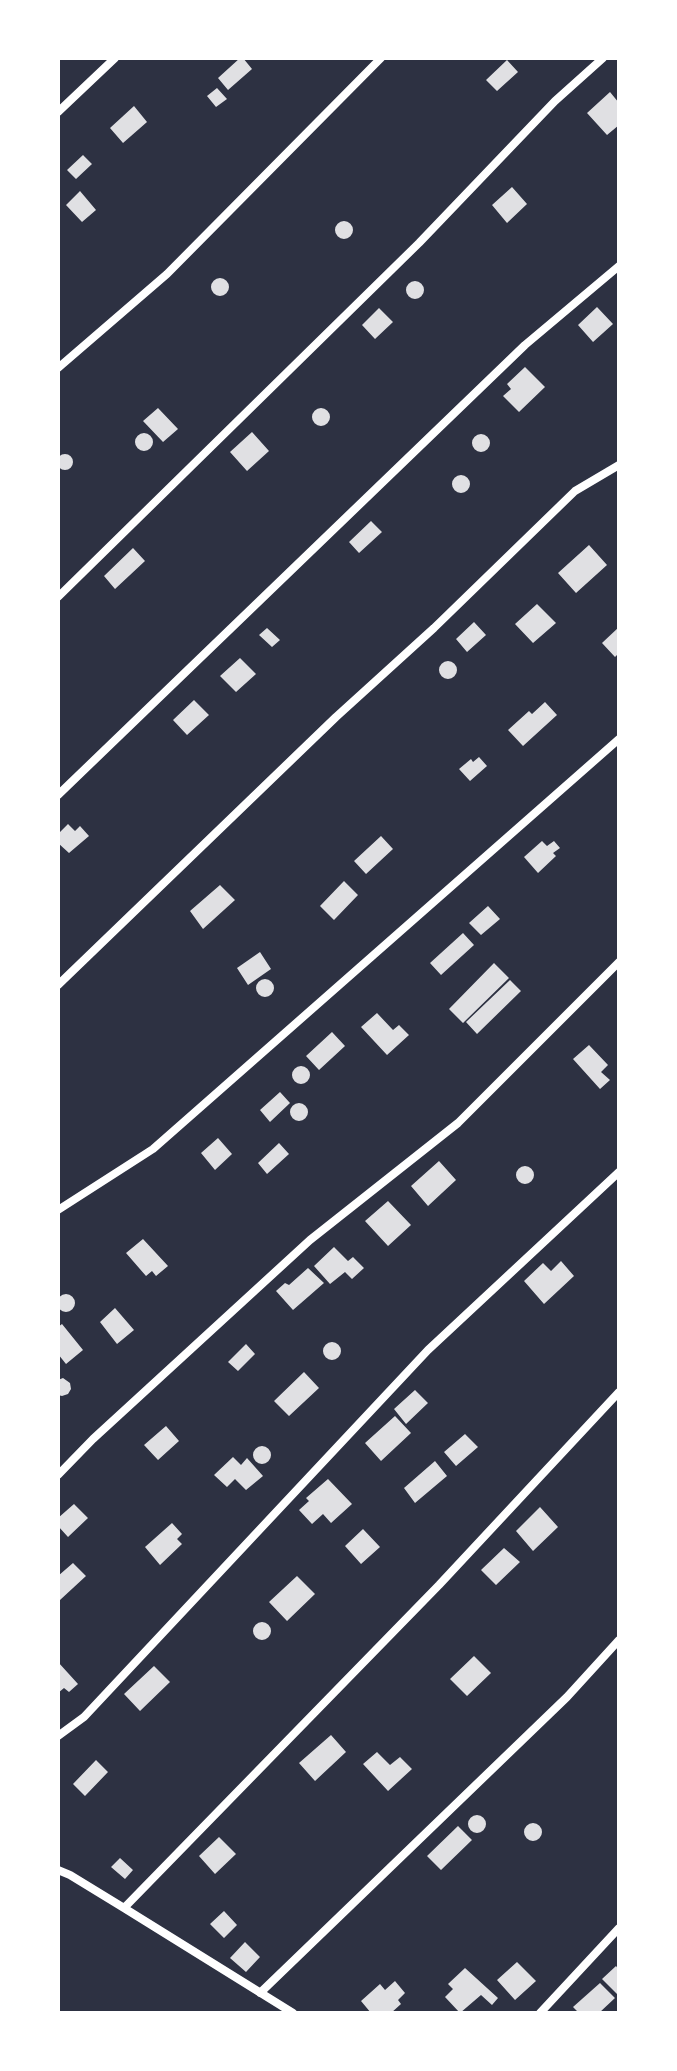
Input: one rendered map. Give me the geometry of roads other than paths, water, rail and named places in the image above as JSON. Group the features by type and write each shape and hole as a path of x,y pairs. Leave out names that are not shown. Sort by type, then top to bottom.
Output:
{"street":[{"path":"58,112 115,58"},
{"path":"58,368 167,274 381,58"},
{"path":"58,597 419,243 555,101 603,58"},
{"path":"58,795 525,345 619,266"},
{"path":"58,985 575,491 619,465"},
{"path":"58,1210 153,1149 619,739"},
{"path":"58,1475 93,1439 310,1240 458,1123 619,962"},
{"path":"58,1736 84,1717 428,1350 619,1172"},
{"path":"124,1908 439,1585 619,1392"},
{"path":"260,1993 567,1697 619,1640"},
{"path":"58,1870 293,2013"},
{"path":"540,2013 619,1928"}]}
